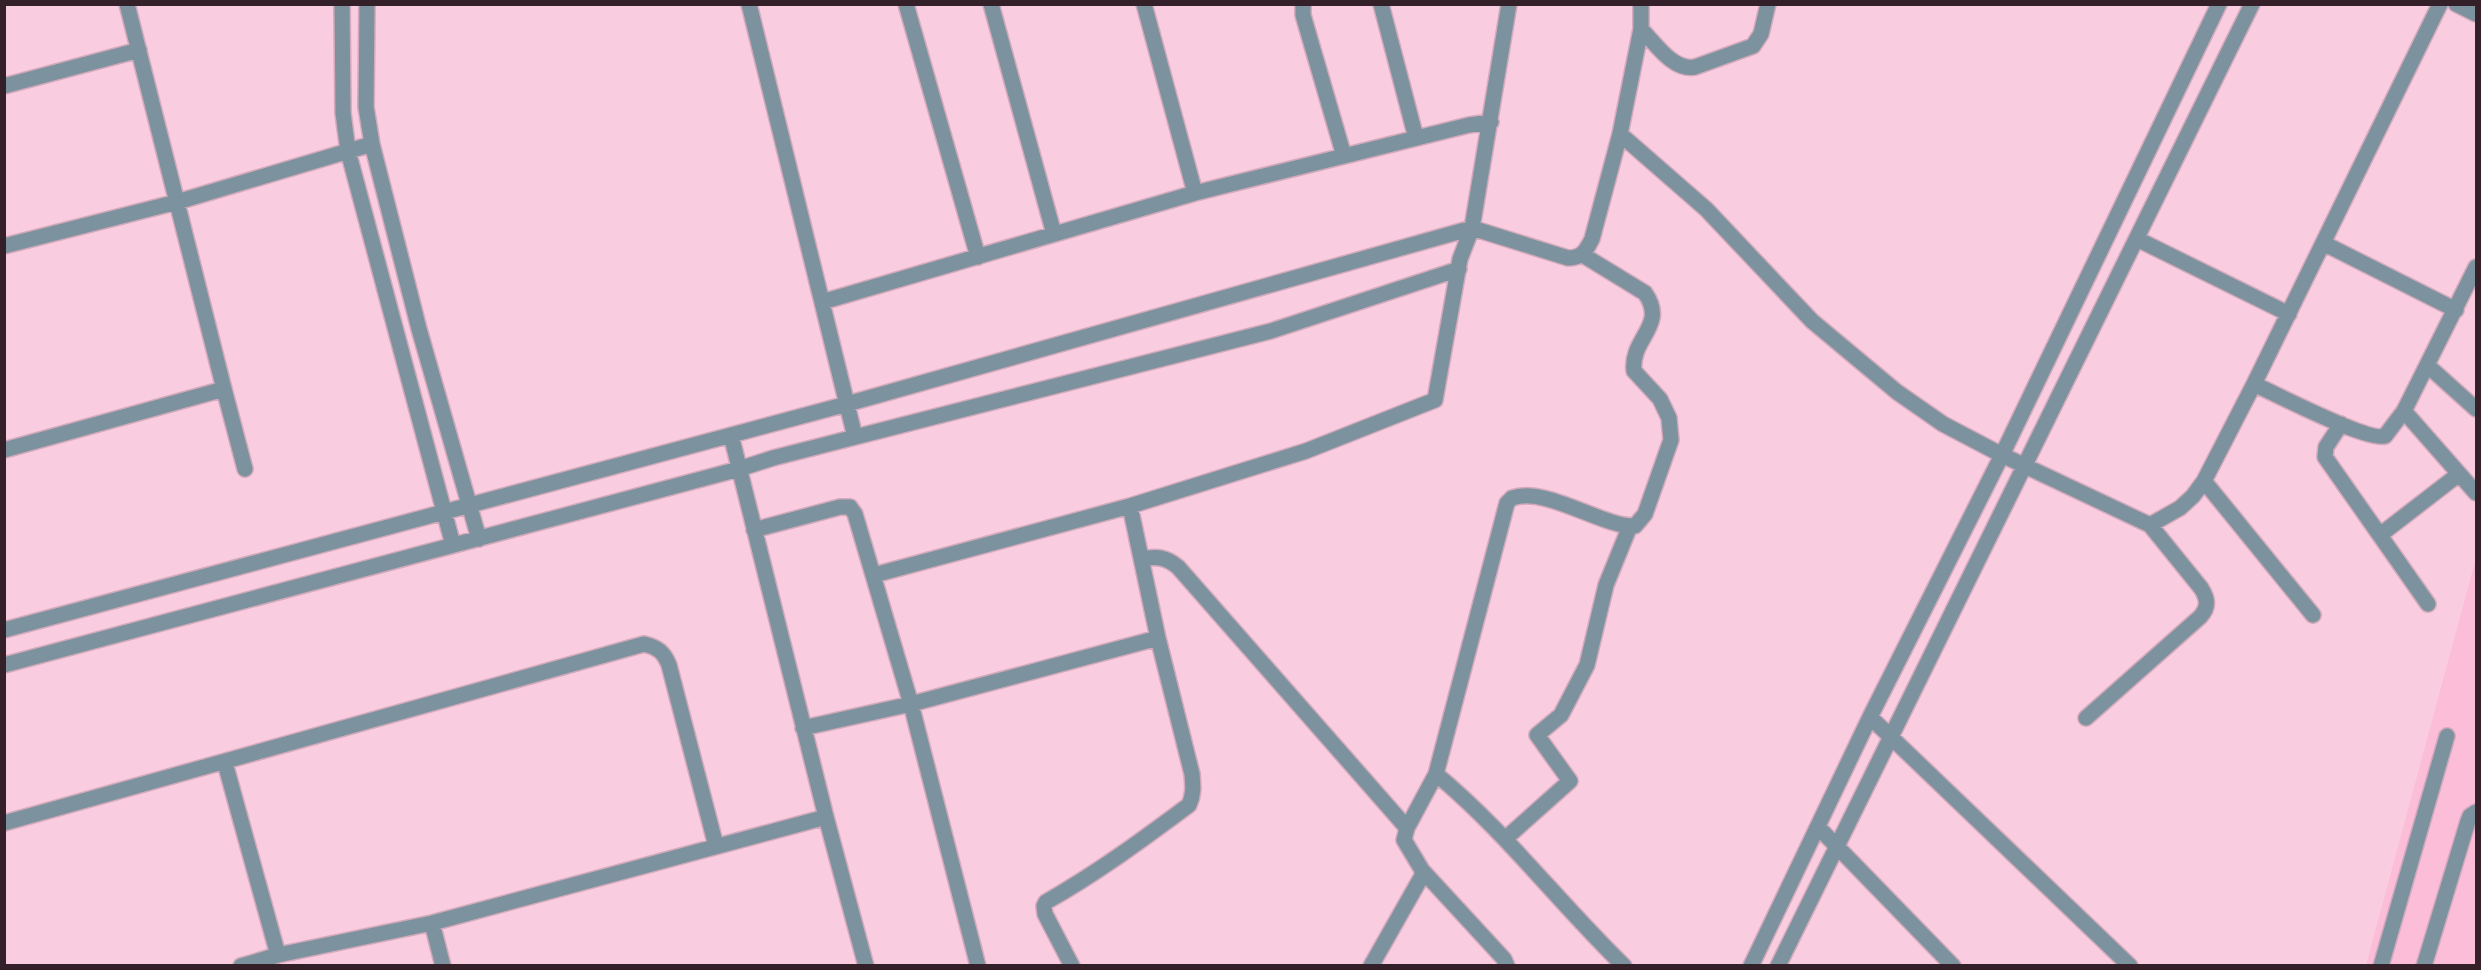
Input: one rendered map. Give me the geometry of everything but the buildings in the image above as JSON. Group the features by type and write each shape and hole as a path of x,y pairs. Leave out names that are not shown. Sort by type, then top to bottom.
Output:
{"street":[{"path":"127,4 245,469"},
{"path":"342,4 343,113 348,151 453,545"},
{"path":"367,4 366,108 372,144 419,329 479,538"},
{"path":"749,4 855,437"},
{"path":"906,4 978,257"},
{"path":"991,4 1054,234"},
{"path":"1144,4 1195,193"},
{"path":"1303,4 1303,15 1344,156"},
{"path":"1381,4 1416,138"},
{"path":"4,630 847,404 1472,228 1568,258 1579,257 1583,255 1592,239 1620,134 1641,29 1641,4"},
{"path":"1641,29 1676,64 1688,68 1695,67 1753,46 1761,34 1768,4"},
{"path":"1778,966 2252,4"},
{"path":"2151,525 2180,508 2204,481 2289,314 2440,4"},
{"path":"2456,4 2476,14"},
{"path":"1751,966 1870,717 2002,455 2219,5"},
{"path":"874,575 1130,506 1306,451 1435,400 1460,259 1472,228 1491,122 1506,9"},
{"path":"4,86 139,50"},
{"path":"822,302 1195,193 1469,125 1491,122"},
{"path":"1620,134 1706,209 1812,321 1857,361 1897,392 1943,424 2002,455 2151,525 2201,588 2206,596 2206,607 2200,618 2086,718"},
{"path":"4,246 177,202 372,144"},
{"path":"2137,239 2289,314"},
{"path":"2323,243 2456,310"},
{"path":"1507,966 1504,959 1422,870 1404,840 1407,828 1436,774 1504,512 1512,498 1528,496 1567,505 1635,526 1646,514 1671,440 1669,418 1660,399 1634,371 1635,351 1648,329 1654,310 1645,293 1583,255"},
{"path":"2254,384 2340,424 2382,438 2404,411 2476,267"},
{"path":"4,665 855,437 1271,331 1459,269"},
{"path":"2427,365 2476,409"},
{"path":"4,450 224,389"},
{"path":"2404,411 2476,494"},
{"path":"2340,424 2326,447 2325,457 2428,604"},
{"path":"732,435 803,728 866,966"},
{"path":"2380,535 2459,474"},
{"path":"2204,481 2313,615"},
{"path":"1072,966 1045,914 1043,909 1046,902 1091,877 1188,805 1194,788 1158,638 1130,506"},
{"path":"754,530 840,507 850,507 855,514 911,704 978,966"},
{"path":"1505,839 1570,781 1537,735 1561,715 1587,665 1606,585 1630,526"},
{"path":"1142,559 1156,556 1165,558 1178,567 1407,828"},
{"path":"803,728 911,704 1158,638"},
{"path":"4,823 644,644 653,646 665,656 669,665 716,846"},
{"path":"1870,717 2130,966"},
{"path":"2380,966 2447,736"},
{"path":"225,763 278,955"},
{"path":"1436,774 1466,799 1624,966"},
{"path":"2424,966 2468,821 2470,816 2476,812"},
{"path":"241,966 278,955 432,923 826,817"},
{"path":"1818,827 1953,966"},
{"path":"1371,966 1419,883 1422,870"},
{"path":"432,923 443,966"}],"shaded area":[{"path":"2476,558 2476,965 2366,965"}]}
